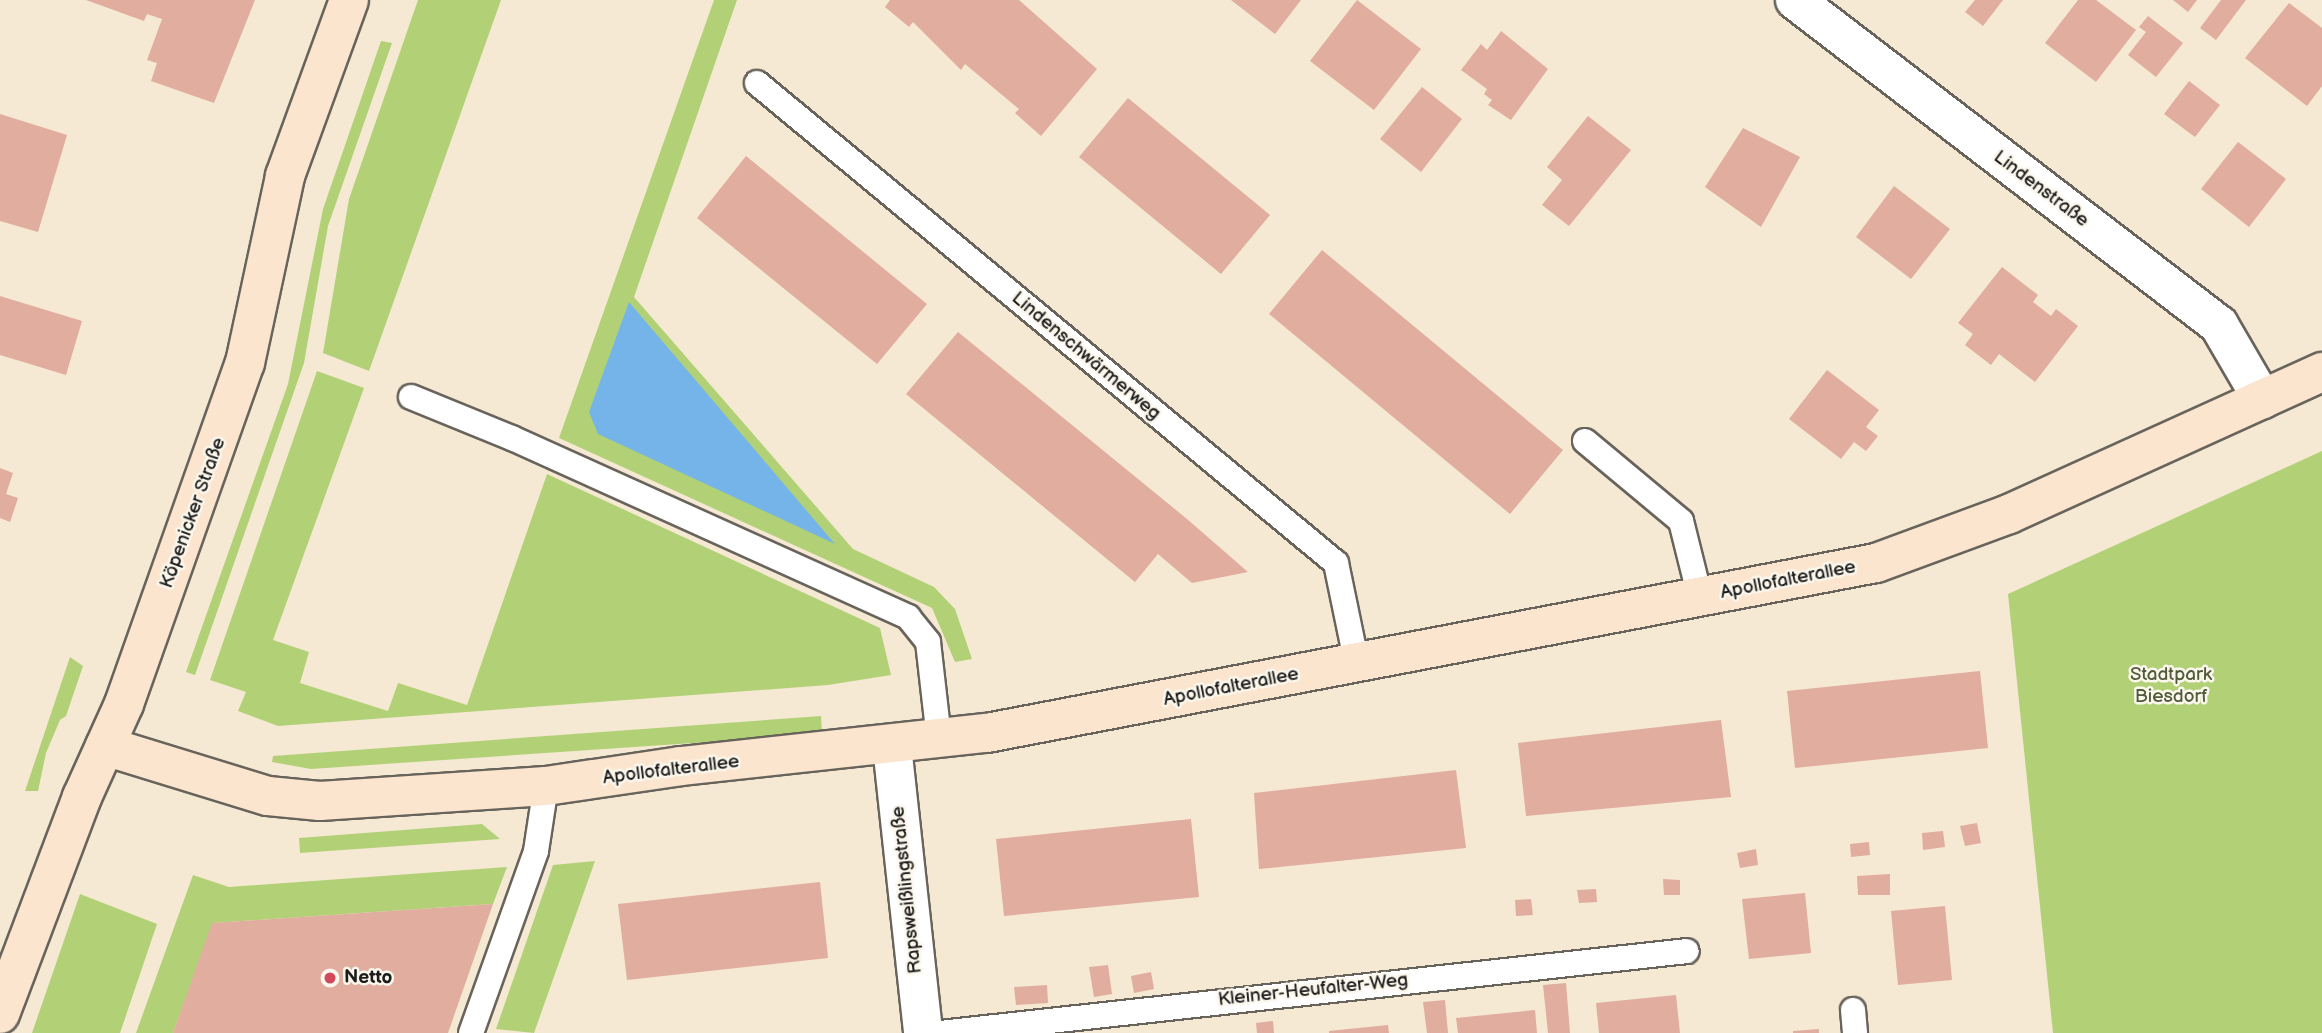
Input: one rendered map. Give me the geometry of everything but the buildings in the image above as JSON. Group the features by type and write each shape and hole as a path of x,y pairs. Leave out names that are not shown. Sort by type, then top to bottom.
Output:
{"street":[{"name":"Köpenicker Straße","path":"0,1014 43,894 105,746 245,363 285,176 349,0"},
{"name":"Lindenstraße","path":"1795,0 2218,326 2262,399"},
{"name":"Apollofalterallee","path":"105,746 268,796 320,801 546,786 681,766 939,739 1357,664 1876,563 1932,546 2322,372"},
{"name":"Rapsweißlingstraße","path":"892,746 923,1033"}],"lane":[{"name":"Lindenschwärmerweg","path":"757,83 1336,563 1357,664"},
{"path":"411,397 512,438 908,617 928,642 939,739"},
{"path":"1585,441 1681,521 1700,597"},
{"path":"471,1033 536,851 546,786"},
{"name":"Kleiner-Heufalter-Weg","path":"940,1033 1687,951"}],"green space":[{"path":"418,0 501,0 369,371 323,353 349,199"},
{"path":"714,0 737,0 634,297 853,549 934,587 955,609 972,659 955,662 932,608 559,438"},
{"path":"381,41 392,43 328,226 304,363 195,675 186,672 288,384 323,209"},
{"path":"317,371 364,388 273,640 309,652 300,683 388,711 398,683 467,705 547,474 880,628 891,675 828,685 278,726 238,711 246,692 210,680"},
{"name":"Stadtpark Biesdorf","path":"2322,451 2322,1033 2053,1033 2008,594"},
{"path":"70,657 83,666 66,716 60,720 46,753 38,791 25,791"},
{"path":"821,716 822,734 311,769 272,762 273,756"},
{"path":"482,824 500,839 300,853 299,838"},
{"path":"595,861 534,1033 496,1029 553,865"},
{"path":"507,867 493,904 213,923 173,1033 136,1033 193,875 229,887"},
{"path":"80,894 157,924 120,1033 32,1033"}],"water":[{"path":"629,302 835,544 598,434 589,412"}],"place":[{"name":"Netto","path":"330,978"}]}
